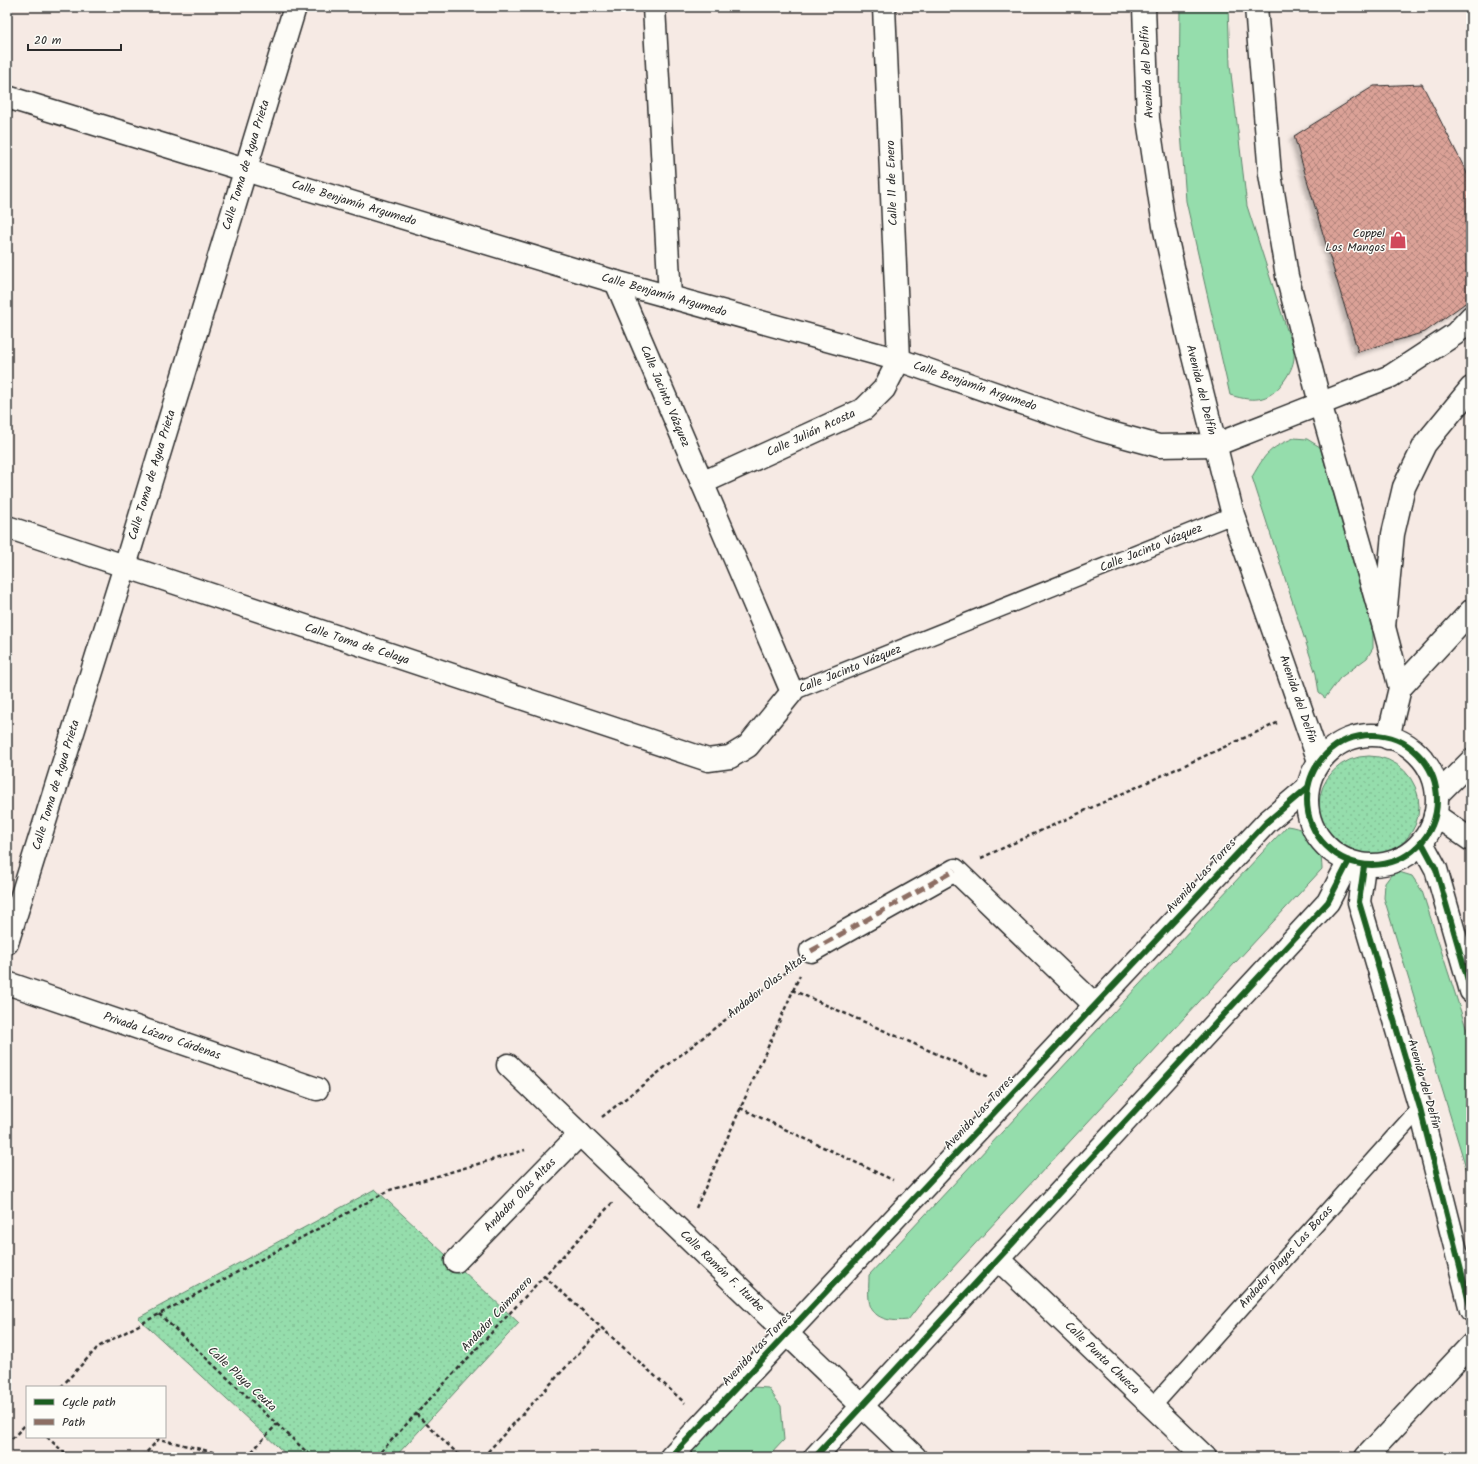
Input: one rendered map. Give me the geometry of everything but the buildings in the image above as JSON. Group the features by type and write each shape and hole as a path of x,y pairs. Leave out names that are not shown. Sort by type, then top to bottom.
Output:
{"street":[{"name":"Calle Toma de Agua Prieta","path":"7,943 295,7"},
{"path":"654,7 670,297"},
{"name":"Calle 11 de Enero","path":"884,7 899,360"},
{"name":"Avenida del Delfín","path":"1144,7 1148,119 1164,226 1188,336 1214,445 1233,515 1319,761"},
{"path":"1256,7 1270,174 1287,276 1320,403 1400,688 1388,738"},
{"name":"Calle Benjamín Argumedo","path":"7,97 616,282 899,360 1100,430 1159,446 1214,445 1391,376 1455,334 1471,317"},
{"name":"Calle Jacinto Vázquez","path":"616,282 792,692"},
{"name":"Calle Julián Acosta","path":"702,483 864,408 884,389 899,360"},
{"path":"1384,627 1393,534 1404,487 1426,444 1471,388"},
{"name":"Calle Toma de Celaya","path":"7,527 708,760 730,757 748,746 792,692"},
{"path":"1400,688 1471,611"},
{"path":"1378,734 1388,738 1400,740 1418,753 1430,768 1436,804 1432,827 1422,843 1408,854 1392,862 1357,863 1331,850 1319,838 1310,822 1306,805 1307,788 1319,761 1335,745 1356,736 1378,734"},
{"path":"1436,804 1471,761"},
{"name":"Avenida Las Torres","path":"671,1457 1267,822 1307,788"},
{"path":"1436,804 1471,840"},
{"path":"1422,843 1436,870 1471,991"},
{"path":"815,1457 999,1260 1328,902 1357,863"},
{"name":"Avenida del Delfín","path":"1357,863 1359,902 1420,1108 1471,1310"},
{"path":"955,870 1095,1005"},
{"name":"Andador Olas Altas","path":"811,951 955,870"},
{"name":"Privada Lázaro Cárdenas","path":"7,983 317,1089"},
{"name":"Calle Ramón F. Iturbe","path":"508,1065 916,1457"},
{"name":"Andador Olas Altas","path":"456,1261 580,1134"},
{"name":"Calle Punta Chueca","path":"999,1260 1205,1457"},
{"path":"1366,1457 1471,1345"}],"lane":[{"name":"Calle Jacinto Vázquez","path":"792,692 1233,515"},
{"name":"Andador Playas Las Bocas","path":"1152,1406 1420,1108"}],"path":[{"path":"955,870 1302,711"},
{"path":"684,1235 792,990 811,951"},
{"path":"792,990 1017,1089"},
{"path":"740,1108 919,1193"},
{"path":"62,1386 98,1347 390,1190 527,1150"},
{"path":"544,1276 704,1421"},
{"path":"483,1457 602,1328"},
{"path":"416,1414 461,1457"},
{"path":"7,1444 26,1424"},
{"path":"247,1457 277,1424"},
{"path":"49,1438 69,1457"},
{"path":"142,1457 159,1439 233,1457"}],"green space":[{"path":"1180,7 1228,7 1230,65 1247,206 1294,351 1294,361 1286,378 1269,396 1262,398 1248,399 1230,395 1186,201 1179,104"},
{"path":"1294,438 1307,439 1320,447 1373,632 1373,648 1367,658 1340,678 1325,698 1319,693 1316,674 1252,477 1268,453 1278,445"},
{"path":"1369,756 1388,759 1405,770 1416,787 1419,806 1416,825 1405,842 1388,853 1369,856 1350,853 1333,842 1322,825 1319,806 1322,787 1333,770 1350,759"},
{"path":"1287,826 1304,831 1315,839 1320,852 1322,869 924,1299 908,1320 895,1321 878,1316 871,1307 869,1300 869,1275"},
{"path":"1399,872 1412,876 1422,891 1471,1043 1471,1184 1384,898 1385,883 1391,875"},
{"path":"375,1189 519,1323 395,1457 289,1457 138,1318"},
{"path":"753,1387 768,1388 781,1406 784,1440 768,1457 676,1457 736,1394"}],"marked path":[{"path":"811,951 955,870"}],"cycle path":[{"path":"1378,735 1397,740 1418,754 1432,775 1436,787 1437,800 1436,813 1432,825 1418,846 1397,860 1385,864 1366,865 1347,860 1326,846 1312,825 1308,813 1307,794 1312,775 1326,754 1347,740 1359,736 1378,735"},
{"path":"671,1457 1267,822 1307,788"},
{"path":"1422,843 1436,869 1471,991"},
{"path":"815,1457 1328,902 1349,861"},
{"path":"1364,866 1359,902 1420,1108 1471,1310"}],"place":[{"name":"Coppel Los Mangos","path":"1398,240"}]}
